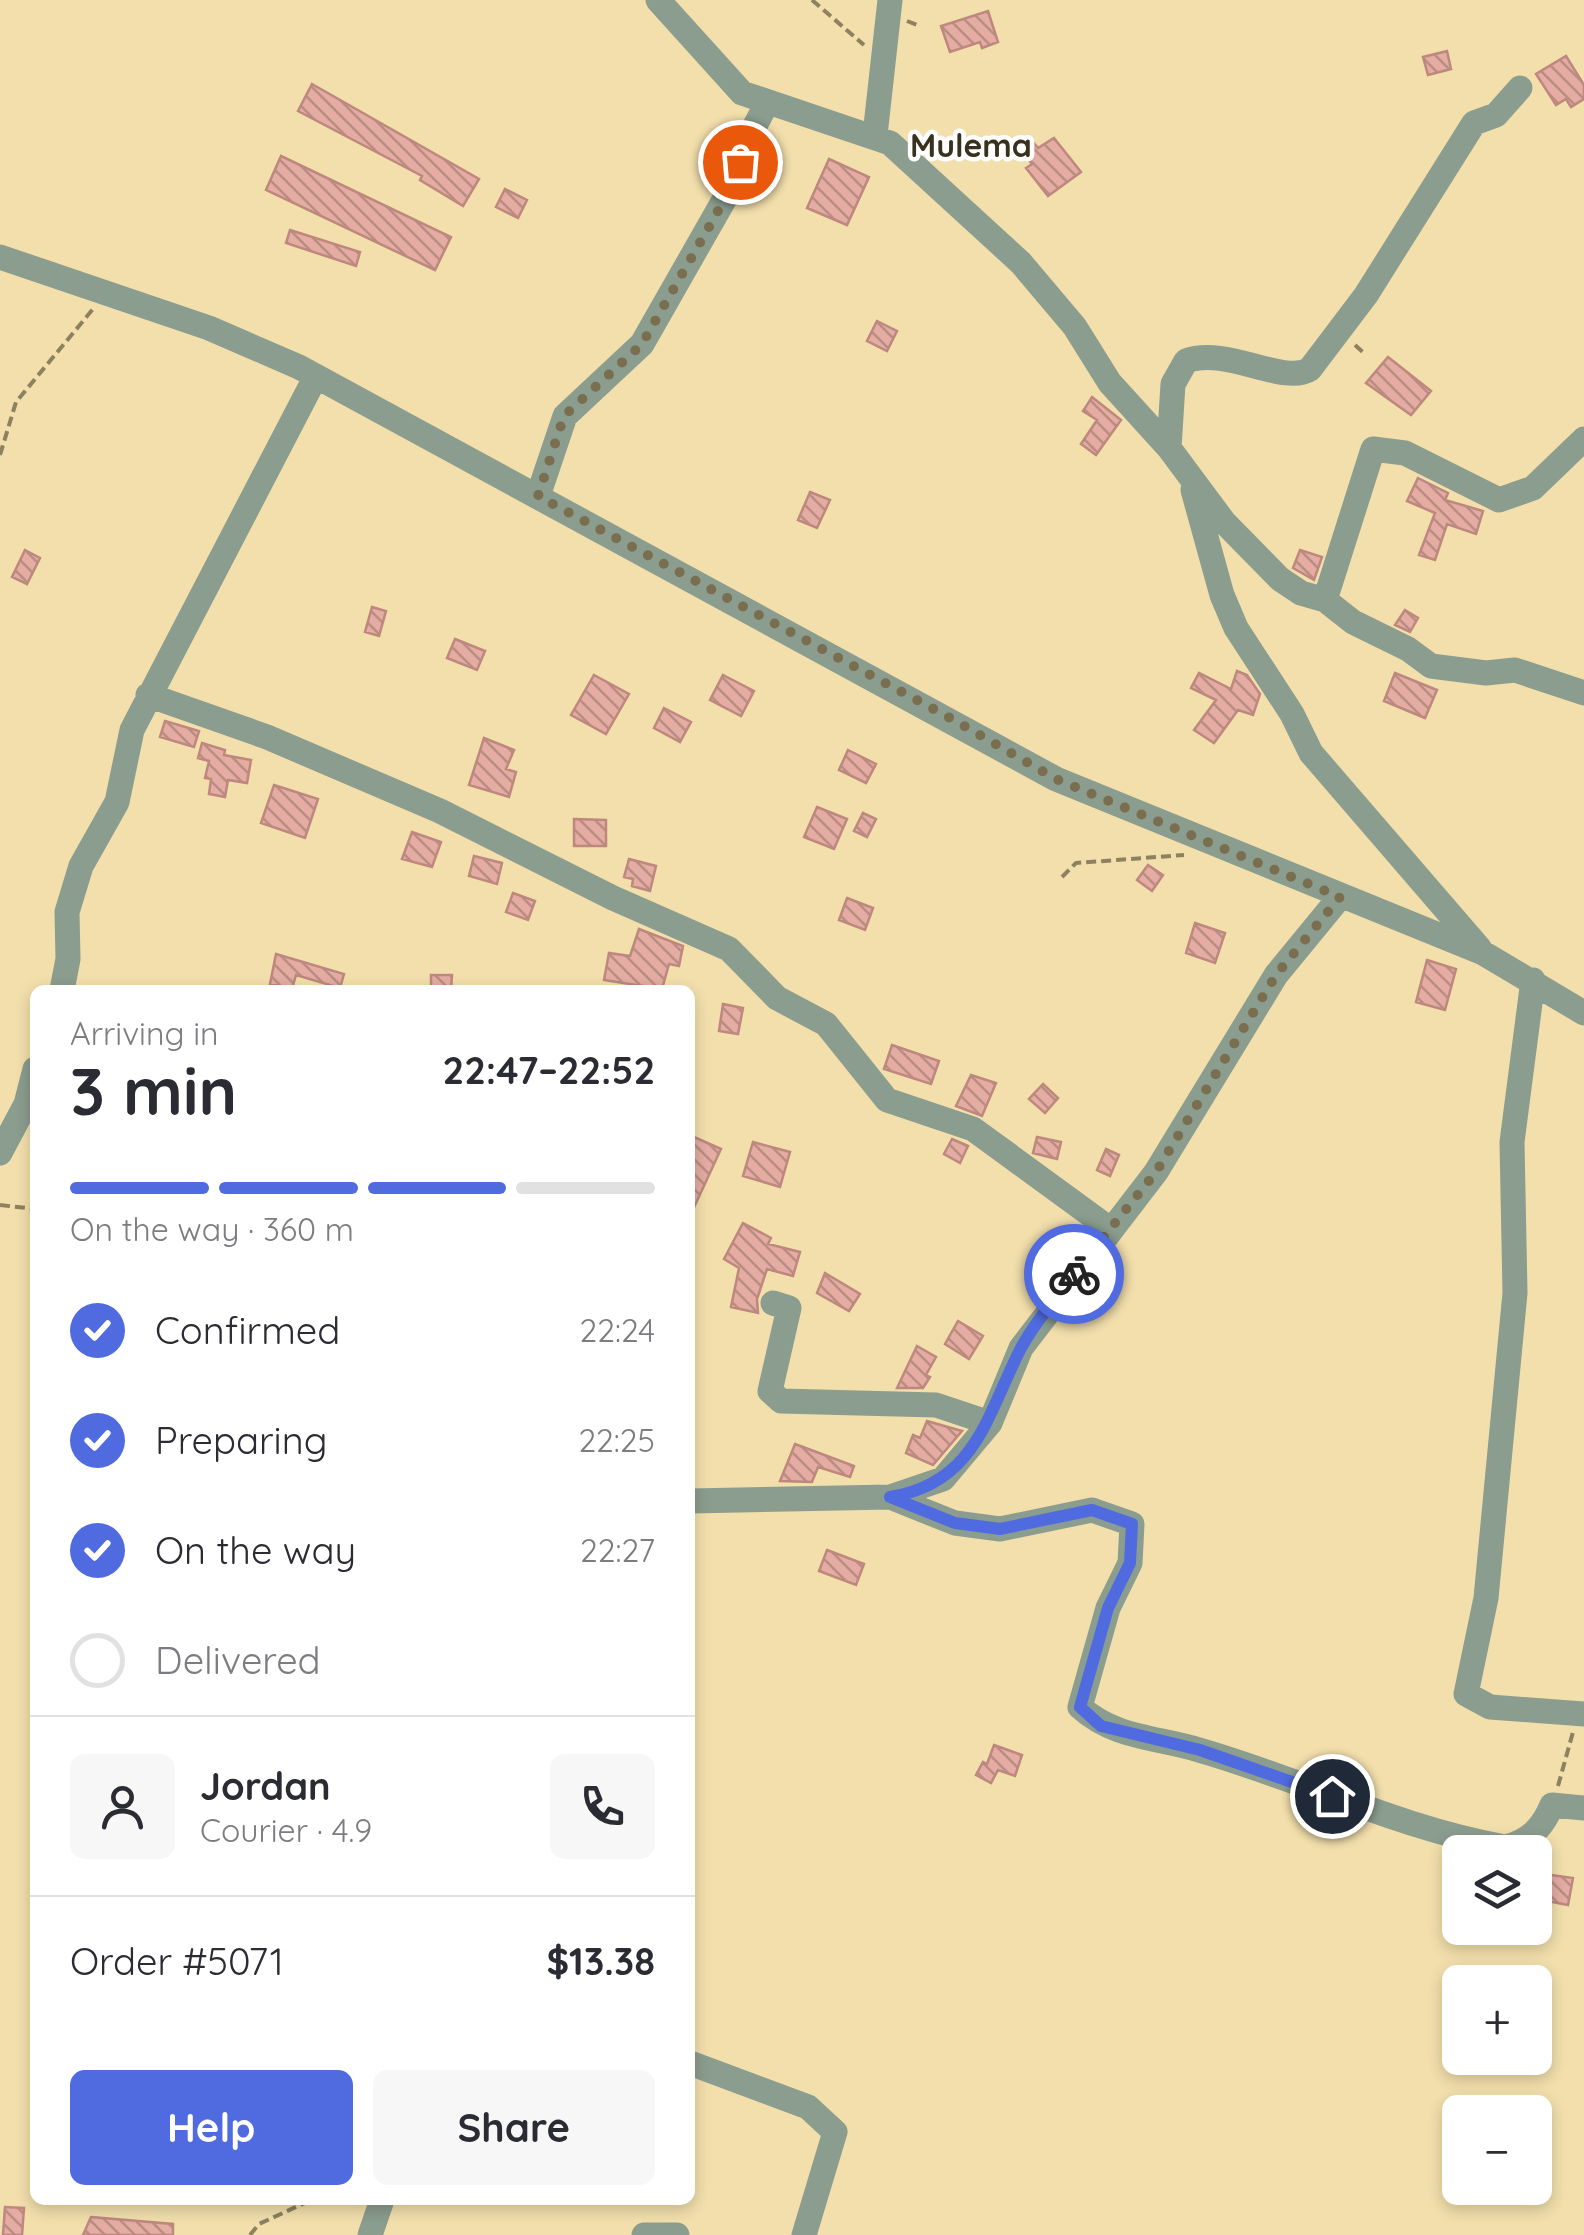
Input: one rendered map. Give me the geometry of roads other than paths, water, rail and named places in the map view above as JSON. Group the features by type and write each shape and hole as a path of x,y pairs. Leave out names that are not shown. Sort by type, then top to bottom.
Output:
{"street":[{"path":"658,0 742,93 890,143 1040,282 1110,383 1169,448 1224,522 1280,579 1300,593 1325,600 1353,622 1408,649 1431,666 1486,673 1515,670 1584,694"},
{"path":"875,135 890,0"},
{"path":"1169,448 1173,384 1186,362 1212,354 1290,373 1310,369 1366,295 1474,123 1496,115 1520,88"},
{"path":"538,496 564,416 642,344 732,186 748,138 768,103"},
{"path":"0,258 209,328 316,376 952,719 1016,759 1215,846 1483,953 1584,1013"},
{"path":"63,985 68,959 67,912 81,866 117,802 132,730 316,376"},
{"path":"1325,600 1373,448 1405,452 1499,500 1533,488 1584,439"},
{"path":"1189,474 1214,571 1236,628 1292,714 1311,753 1483,953"},
{"path":"148,695 267,737 440,811 613,898 729,949 778,998 826,1024 887,1100 974,1130 1110,1229"},
{"path":"695,1501 890,1497 943,1479 990,1424 1021,1348 1156,1172 1276,975 1340,897"},
{"path":"1533,980 1512,1142 1514,1293 1486,1598 1466,1694 1490,1706 1581,1714"},
{"path":"0,1154 30,1088"},
{"path":"773,1304 789,1308 770,1391 780,1402 936,1404 990,1424"},
{"path":"890,1497 955,1523 1000,1529 1092,1510 1132,1524 1130,1563 1108,1608 1080,1707 1101,1726 1200,1750 1394,1818 1505,1847 1521,1844 1535,1833 1552,1804 1584,1808"},
{"path":"695,2065 808,2106 835,2132 804,2235"},
{"path":"370,2235 380,2205"},
{"path":"644,2235 676,2235"}],"district":[{"name":"Mulema","path":"971,145"}]}
